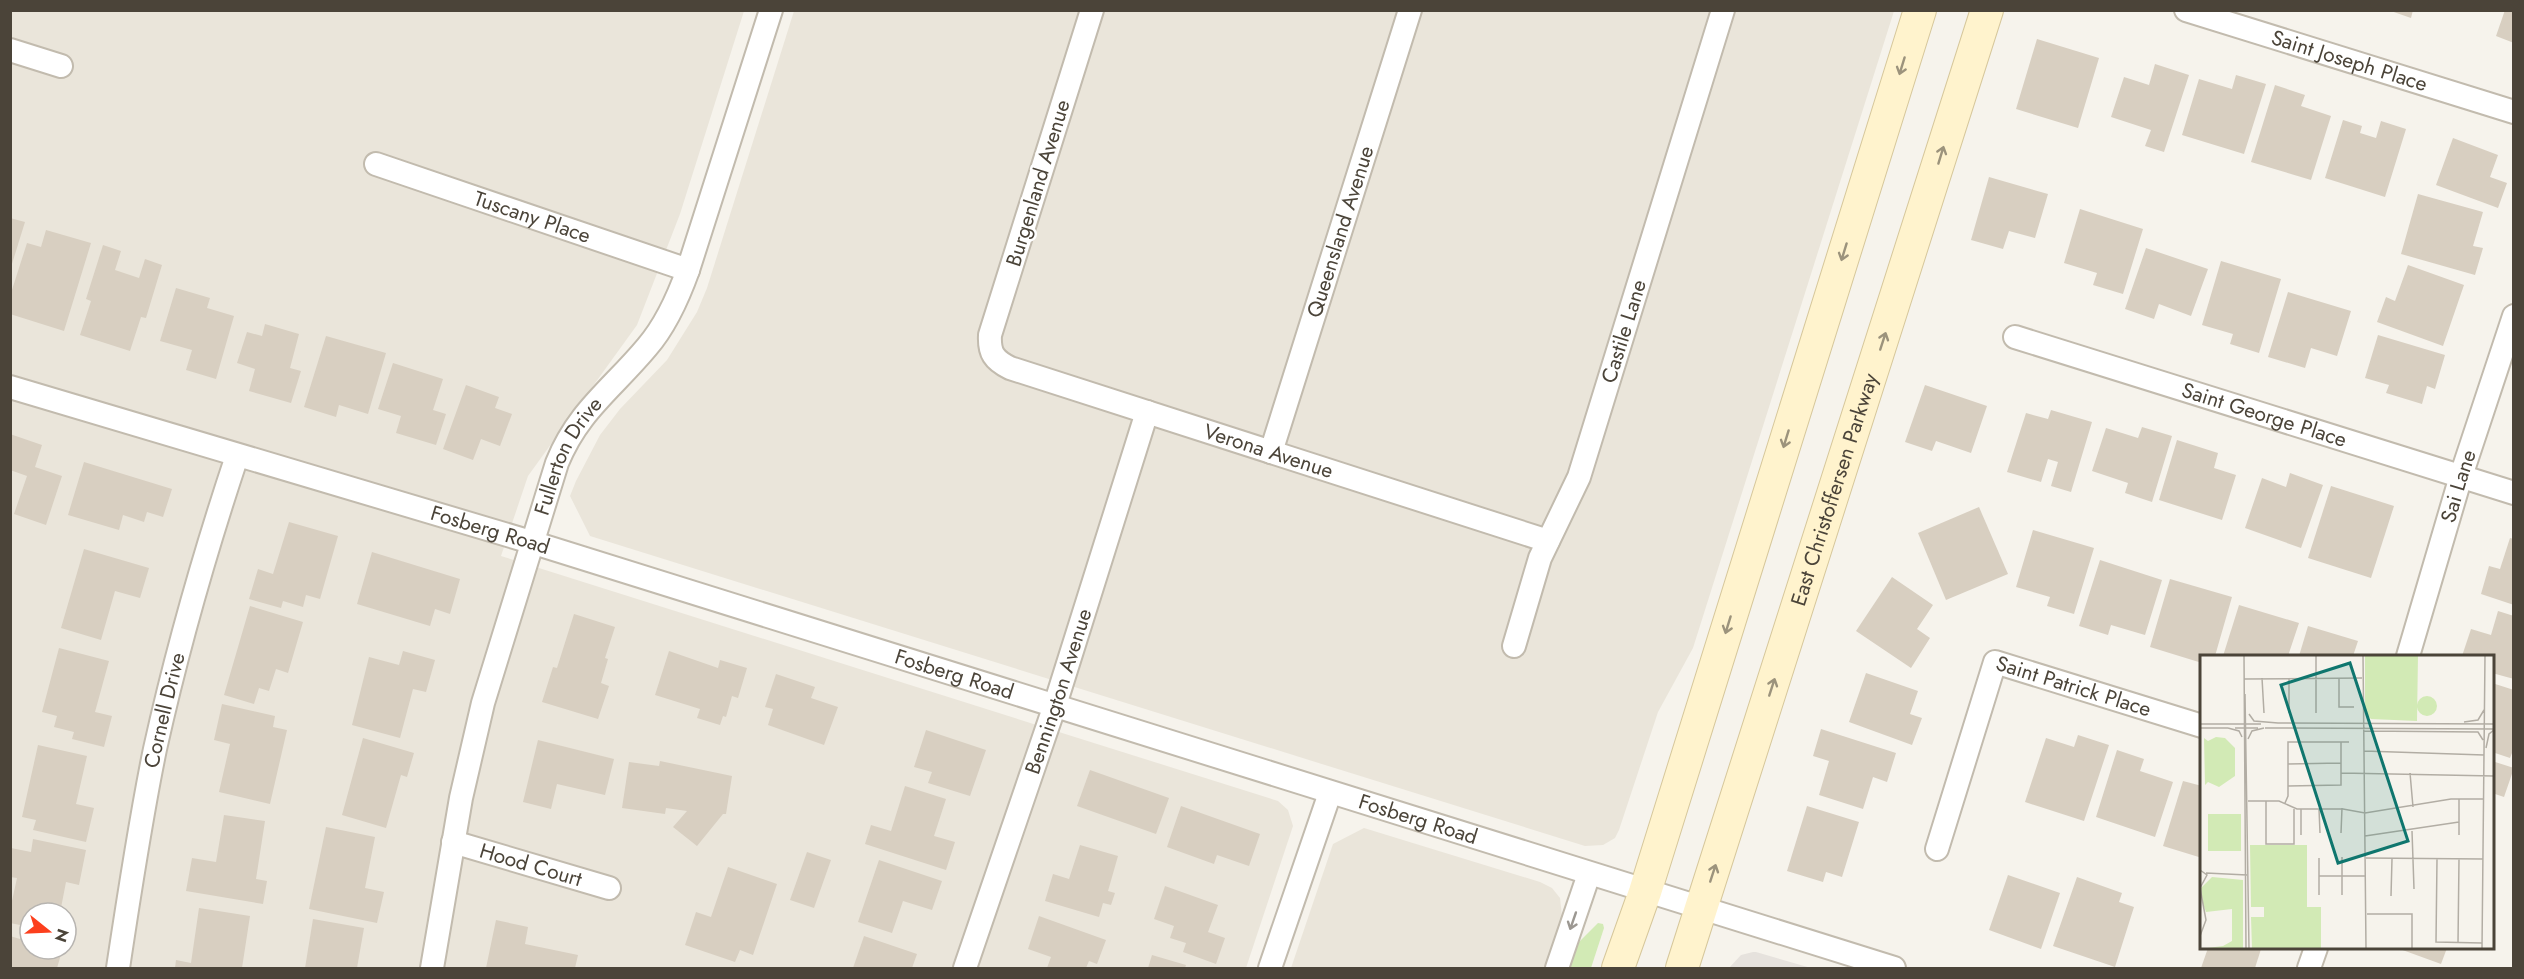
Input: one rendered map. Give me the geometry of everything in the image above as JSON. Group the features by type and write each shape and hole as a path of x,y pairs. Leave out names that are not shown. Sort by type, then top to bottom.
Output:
{"street":[{"name":"Fullerton Drive","path":"432,969 453,842 483,703 557,463 571,433 598,397 648,346 675,304 688,270 771,10"},
{"name":"Burgenland Avenue","path":"993,356 990,335 1092,10"},
{"name":"Queensland Avenue","path":"1271,452 1410,10"},
{"name":"Castile Lane","path":"1514,646 1533,579 1548,541 1579,477 1723,10"},
{"path":"1618,969 1645,892 1920,10"},
{"name":"East Christoffersen Parkway","path":"1682,969 1987,10"},
{"name":"Saint Joseph Place","path":"2186,10 2514,112"},
{"path":"10,50 61,66"},
{"name":"Tuscany Place","path":"376,164 688,270"},
{"name":"Sai Lane","path":"2409,655 2461,476 2514,316"},
{"name":"Saint George Place","path":"2015,337 2514,493"},
{"name":"Verona Avenue","path":"993,356 1010,368 1548,541"},
{"name":"Fosberg Road","path":"10,387 531,542 1894,969"},
{"name":"Bennington Avenue","path":"965,969 1055,705 1147,412"},
{"name":"Cornell Drive","path":"118,969 139,832 160,727 199,578 237,456"},
{"name":"Saint Patrick Place","path":"1937,849 1995,662 2200,725"},
{"path":"1270,969 1330,793"},
{"name":"Hood Court","path":"453,842 609,888"},
{"path":"1557,969 1589,874"},
{"path":"2309,969 2316,949"}],"shaded area":[{"path":"10,11 744,11 680,214 637,325 528,476 501,556 1278,801 1288,810 1293,826 1246,968 11,968"},
{"path":"794,11 1894,11 1693,648 1658,712 1615,838 1603,845 1585,846 590,536 570,496 600,435 620,409 667,360 697,312 707,288"},
{"path":"1364,828 1540,882 1552,888 1560,898 1562,916 1545,968 1291,968 1333,844"},
{"path":"1753,952 1811,968 1729,968 1741,955"}],"green space":[{"path":"1598,923 1603,924 1604,928 1591,968 1566,968 1579,942"}],"building":[{"path":"2388,10 2413,10 2411,18"},
{"path":"2505,10 2514,10 2514,43 2496,36"},
{"path":"2037,39 2099,58 2078,128 2016,109"},
{"path":"2155,64 2189,75 2164,152 2145,146 2151,130 2111,117 2124,77 2149,85"},
{"path":"2236,75 2266,84 2244,154 2182,135 2199,79 2232,89"},
{"path":"2275,85 2305,95 2301,106 2331,116 2311,180 2251,162"},
{"path":"2343,120 2362,126 2360,133 2376,138 2381,121 2406,129 2385,197 2325,178"},
{"path":"2453,138 2498,155 2490,177 2507,183 2498,208 2436,185"},
{"path":"1989,177 2048,194 2035,238 2009,231 2003,249 1971,240"},
{"path":"2418,194 2483,212 2473,246 2483,248 2475,275 2401,254"},
{"path":"2080,209 2143,229 2123,294 2093,285 2097,273 2064,263"},
{"path":"10,218 25,222 11,267 10,267"},
{"path":"46,230 91,243 64,331 10,314 10,296 27,243 41,247"},
{"path":"103,245 121,251 115,270 139,278 145,259 162,265 146,318 141,317 130,351 80,335 91,301 86,299"},
{"path":"2146,248 2208,269 2191,316 2159,304 2154,319 2125,309"},
{"path":"2221,261 2281,279 2259,353 2230,344 2233,334 2202,325"},
{"path":"2408,265 2464,285 2443,346 2377,322 2386,297 2395,301"},
{"path":"176,288 210,298 207,308 234,316 216,379 186,370 192,350 160,341"},
{"path":"2288,292 2351,311 2337,356 2311,348 2305,368 2268,357"},
{"path":"265,324 299,334 290,368 301,371 291,403 249,391 255,369 237,363 247,332 262,336"},
{"path":"2378,335 2445,355 2435,389 2427,386 2422,404 2386,393 2389,385 2365,378"},
{"path":"326,336 386,353 368,414 339,405 336,417 304,407"},
{"path":"393,363 443,379 433,410 446,414 436,445 396,433 401,416 378,409"},
{"path":"466,385 499,397 495,408 512,414 500,446 481,439 473,460 443,449"},
{"path":"1925,385 1987,406 1971,453 1936,441 1932,451 1905,442"},
{"path":"2051,410 2092,422 2071,492 2051,486 2058,462 2048,459 2041,482 2007,472 2026,413 2048,419"},
{"path":"2142,427 2172,436 2152,502 2125,493 2128,483 2092,471 2106,428 2138,438"},
{"path":"10,434 42,445 35,467 62,476 46,525 14,514 27,476 10,470"},
{"path":"2177,440 2218,453 2214,468 2236,475 2222,520 2159,500"},
{"path":"84,462 172,489 163,517 147,512 144,522 123,515 119,530 68,515"},
{"path":"2290,473 2323,485 2301,548 2245,528 2262,478 2286,487"},
{"path":"2331,486 2394,506 2371,578 2308,558"},
{"path":"1979,507 2008,574 1946,600 1918,533"},
{"path":"289,522 338,536 320,599 306,595 303,607 283,601 281,608 249,599 258,569 273,574"},
{"path":"2033,530 2094,548 2074,614 2047,606 2050,597 2016,587"},
{"path":"2510,538 2514,539 2514,605 2481,594 2489,566 2500,569"},
{"path":"84,549 149,568 140,598 115,591 101,640 61,628"},
{"path":"372,552 460,579 450,614 435,609 430,626 357,604"},
{"path":"2100,560 2162,580 2145,635 2111,625 2108,635 2079,626"},
{"path":"1892,577 1933,605 1917,629 1930,638 1911,668 1856,631"},
{"path":"2170,579 2232,597 2215,655 2200,655 2200,662 2150,647"},
{"path":"2239,605 2299,623 2288,655 2223,655"},
{"path":"250,606 303,622 288,673 276,669 269,691 259,688 254,704 224,695"},
{"path":"2498,611 2514,616 2514,679 2494,674 2494,655 2462,655 2471,629 2491,635"},
{"path":"574,614 615,627 605,658 608,659 601,683 609,686 598,719 542,702 553,667 557,668"},
{"path":"2308,626 2358,641 2353,655 2299,655"},
{"path":"59,648 109,661 95,712 112,716 104,747 72,739 74,732 54,727 57,716 42,712"},
{"path":"403,651 435,660 426,692 413,689 400,738 352,725 369,657 399,665"},
{"path":"669,651 718,668 720,660 747,668 738,698 732,696 726,717 723,716 720,725 697,718 700,709 655,695"},
{"path":"1866,673 1918,691 1910,714 1922,718 1912,745 1849,722"},
{"path":"776,674 815,687 811,698 838,707 824,745 768,725 773,709 765,707"},
{"path":"2494,684 2514,690 2514,748 2510,758 2494,753"},
{"path":"222,704 275,716 273,727 287,730 270,804 219,792 230,744 214,740"},
{"path":"1821,729 1896,753 1887,782 1873,777 1863,809 1819,795 1829,761 1813,756"},
{"path":"926,730 986,750 970,796 928,783 932,772 914,767"},
{"path":"2078,735 2109,745 2084,821 2025,802 2046,738 2074,747"},
{"path":"363,738 414,753 407,777 401,775 386,828 342,815"},
{"path":"538,740 614,759 605,795 557,784 551,809 523,802"},
{"path":"38,745 87,756 76,804 94,808 86,842 33,830 36,820 22,817"},
{"path":"2117,750 2144,759 2140,771 2173,782 2155,837 2096,817"},
{"path":"660,761 732,776 726,814 723,814 697,846 673,827 687,811 666,808 665,814 622,808 629,762 659,766"},
{"path":"2494,762 2514,768 2504,797 2494,794"},
{"path":"1090,770 1169,798 1156,834 1077,806"},
{"path":"2183,781 2200,785 2200,857 2163,846"},
{"path":"905,786 946,799 934,836 955,842 946,870 865,844 871,825 891,831"},
{"path":"1181,806 1260,834 1249,866 1217,855 1214,864 1167,847"},
{"path":"1807,806 1859,822 1842,877 1826,872 1823,882 1787,871"},
{"path":"224,815 265,821 256,879 267,881 263,904 186,891 192,858 216,862"},
{"path":"326,827 375,837 365,888 384,892 377,923 309,909"},
{"path":"33,839 86,850 79,885 66,882 62,901 18,901 18,925 10,923 10,910 17,878 10,877 11,848 31,852"},
{"path":"1080,845 1118,856 1108,891 1115,893 1111,905 1103,903 1099,917 1045,901 1053,874 1069,879"},
{"path":"807,852 831,860 814,908 790,900"},
{"path":"879,860 942,881 932,910 903,901 892,933 858,922"},
{"path":"728,867 777,884 753,955 740,950 735,962 685,945 696,912 711,917"},
{"path":"2008,875 2060,893 2041,949 1989,930"},
{"path":"2077,877 2122,893 2119,902 2134,907 2115,967 2053,946"},
{"path":"1165,886 1218,905 1208,932 1225,938 1216,964 1183,952 1186,943 1170,938 1174,926 1154,919"},
{"path":"199,908 250,916 242,968 175,968 176,960 191,963"},
{"path":"1039,916 1106,940 1097,964 1089,961 1086,968 1047,968 1051,957 1028,949"},
{"path":"313,919 364,928 357,968 305,968"},
{"path":"496,920 528,927 525,944 578,955 575,968 486,968"},
{"path":"10,936 18,938 18,961 59,961 57,968 10,968"},
{"path":"864,936 917,954 912,968 853,968"},
{"path":"2208,949 2261,949 2255,968 2201,968"},
{"path":"2400,949 2447,949 2441,964"},
{"path":"1152,955 1186,965 1185,968 1148,968"}]}
